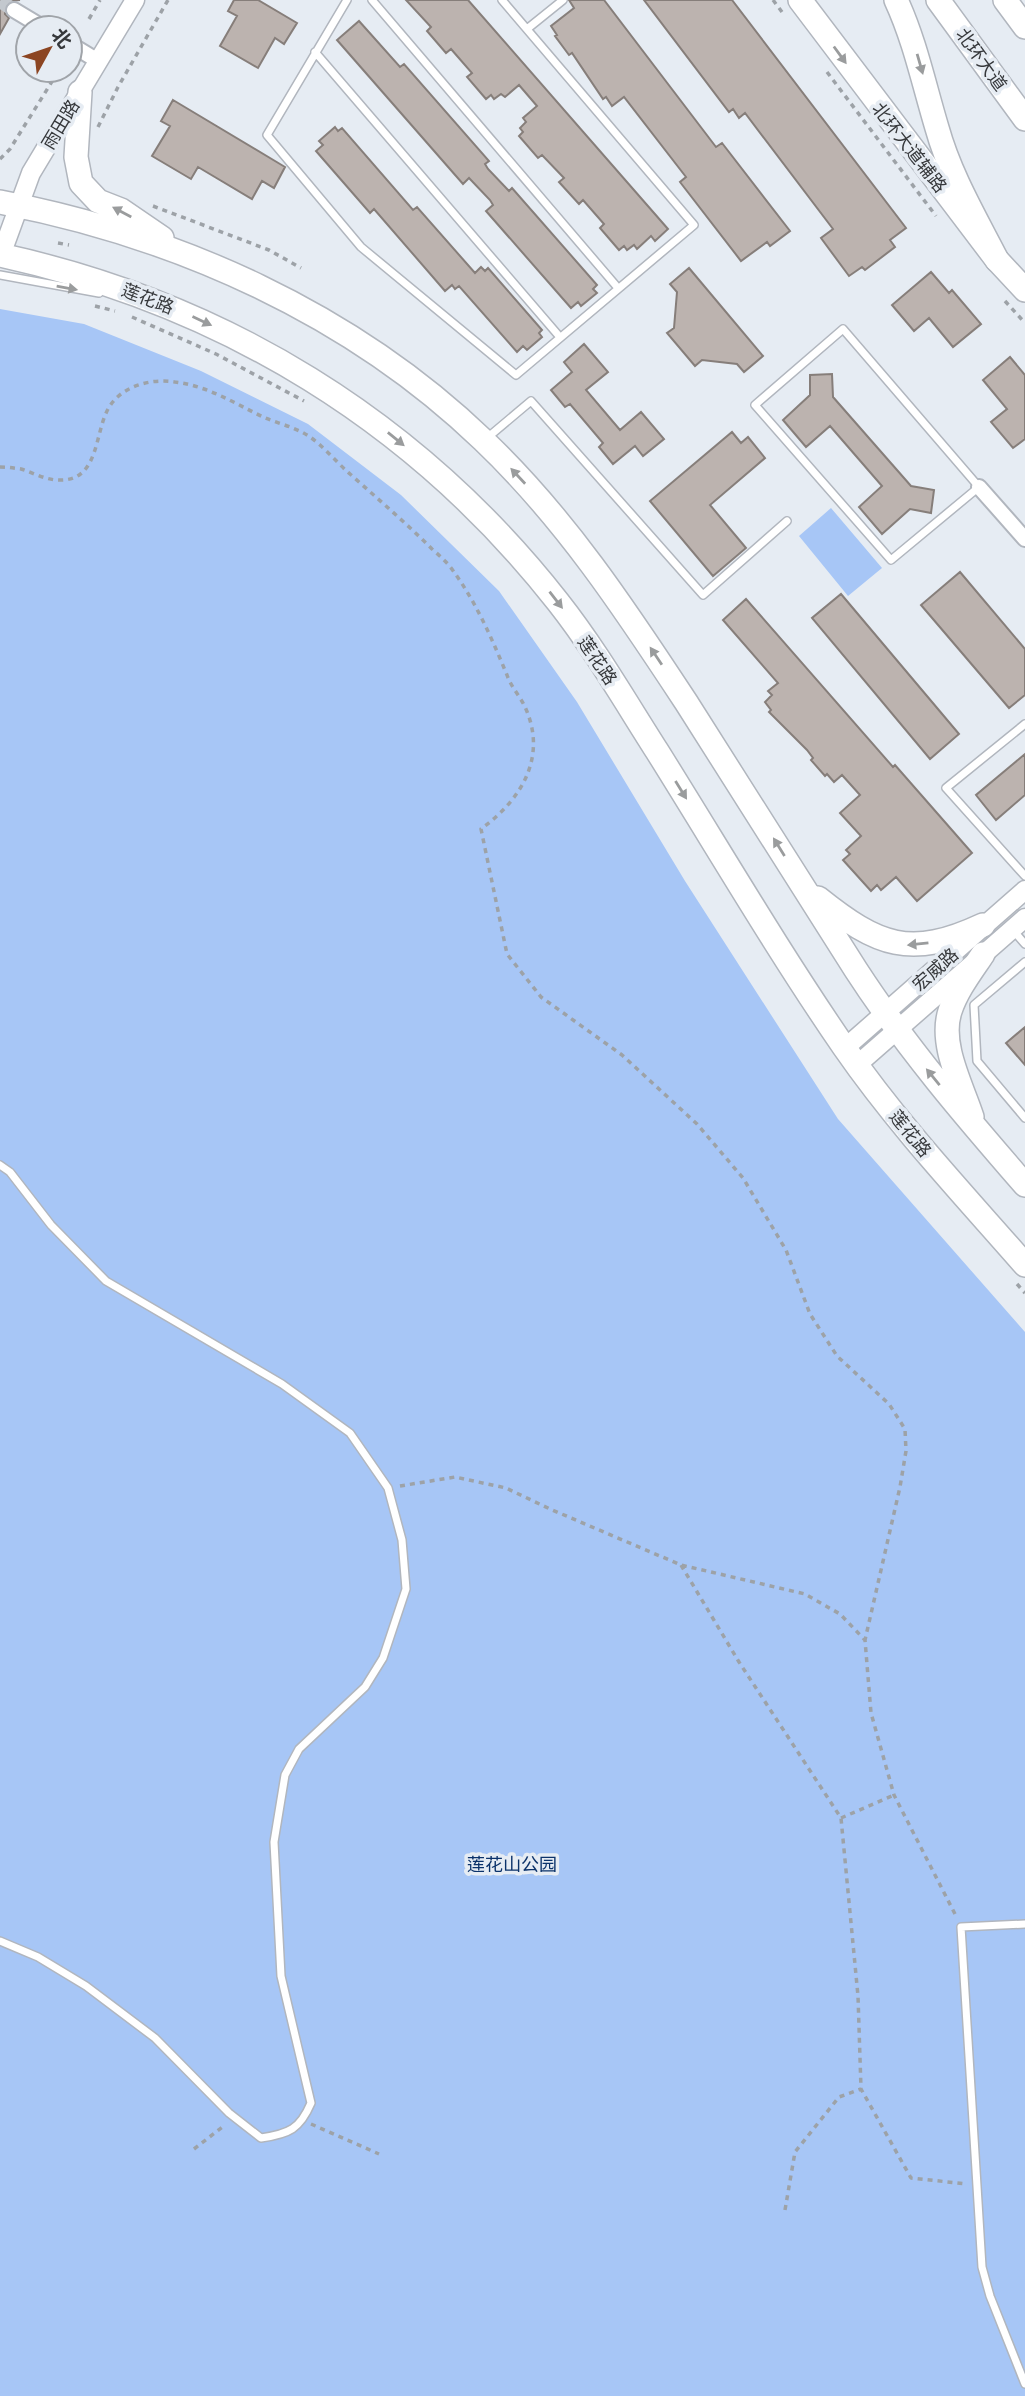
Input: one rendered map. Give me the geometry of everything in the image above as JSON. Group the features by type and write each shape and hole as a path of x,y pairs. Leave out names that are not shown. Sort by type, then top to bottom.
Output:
{"main road":[{"name":"北环大道辅路","path":"800,0 997,260 1025,290"},
{"path":"896,0 919,59 937,129 950,166 997,260"},
{"name":"北环大道","path":"938,0 1025,119"},
{"path":"1005,0 1025,27"},
{"path":"80,92 76,157 81,183 98,201 121,210 178,252"},
{"path":"9,203 98,225 178,252 251,282 340,330 401,371 484,440 569,533 600,573 891,1021 1025,1185"},
{"name":"莲花路","path":"0,262 48,266 139,294 184,312 260,349 352,405 427,464 497,531 552,594 588,643 851,1056 1021,1274"},
{"path":"805,888 842,917 885,941 906,945 923,944 962,935 984,925"},
{"path":"975,1127 954,1066 947,1026 956,996 983,954"}],"street":[{"name":"雨田路","path":"0,262 9,203 31,173 135,0"},
{"path":"14,10 21,14"},
{"path":"84,52 98,61"},
{"path":"979,487 1025,540"},
{"name":"宏威路","path":"851,1056 891,1021 984,925 1025,890"},
{"name":"宏威路","path":"891,1021 983,954 1018,923"}],"lane":[{"path":"347,0 267,135 361,247 516,375 694,225 502,0"},
{"path":"372,0 618,288"},
{"path":"527,29 564,0"},
{"path":"315,52 559,337"},
{"path":"843,329 979,487 891,561 755,405 843,329"},
{"path":"484,440 531,401 703,595 787,521"},
{"path":"1025,724 946,788 1025,876"},
{"path":"1018,923 1025,944"},
{"path":"1025,962 974,1005 977,1061 1025,1118"},
{"path":"0,1165 10,1172 51,1225 106,1281 282,1384 350,1433 388,1488 402,1540 406,1589 383,1658 365,1687 299,1749 285,1775 274,1842 281,1976 311,2103 303,2121 283,2135 261,2138 235,2117 155,2038 96,1993 38,1957 0,1941"},
{"path":"1025,1924 961,1927 982,2267 990,2296 1025,2384"}],"path":[{"path":"89,19 100,0"},
{"path":"96,131 168,0"},
{"path":"0,159 10,149 50,84"},
{"path":"144,203 269,250 301,268"},
{"path":"58,243 69,245"},
{"path":"95,306 122,313 216,354 306,402"},
{"path":"0,467 62,480 79,475 92,462 107,409 130,388 149,382 175,382 216,392 307,436 416,533 452,569 479,610 509,680 526,707 532,729 533,757 526,781 497,818 481,829 508,954 541,997 622,1055 697,1124 743,1178 786,1250 810,1314 837,1356 889,1404 905,1429 906,1451 900,1487 864,1640 870,1713 894,1795 961,1927"},
{"path":"1021,1274 1025,1293"},
{"path":"388,1488 456,1477 506,1488 681,1565 805,1594 840,1614 864,1640"},
{"path":"681,1565 739,1662 841,1818 858,1996 861,2089 911,2178 976,2185"},
{"path":"841,1818 894,1795"},
{"path":"785,2210 795,2152 839,2097 861,2089"},
{"path":"194,2149 235,2117"},
{"path":"303,2121 379,2154"}],"green space":[{"name":"莲花山公园","path":"0,309 84,324 201,371 308,424 401,495 499,591 577,702 685,881 838,1119 1025,1332 1025,2396 0,2396"},
{"path":"831,508 882,568 848,596 799,536"}],"building":[{"path":"0,0 20,0 10,1 5,6 5,14 9,18 0,34"},
{"path":"234,0 258,0 297,23 284,44 275,38 258,68 220,46 237,16 228,11"},
{"path":"406,0 468,0 668,229 655,241 651,236 637,249 634,245 627,250 624,246 619,250 600,228 604,224 583,200 579,204 559,182 564,178 542,155 538,158 519,136 523,132 520,128 526,122 523,118 537,106 519,85 505,97 501,94 494,99 491,95 486,99 467,77 472,73 451,49 446,53 427,31 431,27"},
{"path":"569,0 604,0 716,147 722,143 790,231 770,246 767,242 741,261 680,182 686,177 624,97 612,106 606,97 603,99 572,53 569,55 555,36 557,35 551,26 574,8"},
{"path":"644,0 732,0 906,228 890,240 895,247 865,270 862,267 849,276 821,238 833,229 745,113 739,118 733,109 729,112"},
{"path":"359,21 400,67 404,64 489,161 485,164 488,169 509,191 512,188 597,285 593,289 597,293 581,306 578,302 571,308 486,211 493,205 490,200 469,178 463,184 337,40"},
{"path":"173,100 285,167 274,188 262,181 252,199 198,167 191,179 152,156 170,126 161,121"},
{"path":"335,127 338,131 342,128 413,210 417,207 475,273 481,267 485,271 488,268 542,330 539,333 542,337 527,350 523,346 517,352 459,286 455,289 452,285 445,291 374,209 370,213 316,151 323,145 319,141"},
{"path":"689,268 763,356 744,372 737,364 702,360 695,366 667,333 674,328 677,292 670,284"},
{"path":"931,272 949,293 952,290 981,324 953,347 929,318 914,331 892,305"},
{"path":"584,344 608,372 586,390 620,430 641,412 664,439 643,456 635,446 613,464 599,447 603,443 570,404 565,407 551,390 572,372 564,362"},
{"path":"1010,357 1025,375 1025,439 1013,448 991,422 1007,409 983,380"},
{"path":"832,374 833,397 911,486 934,490 931,513 910,509 882,534 859,507 882,486 830,426 806,447 783,420 810,395 810,375"},
{"path":"732,432 741,443 748,437 765,458 710,505 746,548 713,576 650,501"},
{"path":"960,572 1025,649 1025,695 1009,708 921,605"},
{"path":"841,594 959,734 930,759 812,618"},
{"path":"746,599 972,853 917,901 896,877 881,890 877,885 871,891 843,860 850,854 846,850 861,836 840,813 860,795 842,775 834,782 827,774 825,776 811,760 813,758 807,750 769,712 771,710 765,702 772,695 768,691 778,683 723,620"},
{"path":"1025,754 1025,795 996,820 976,795"},
{"path":"1025,1027 1025,1065 1006,1043"}],"tunnel":[{"path":"0,1 14,10"}]}
